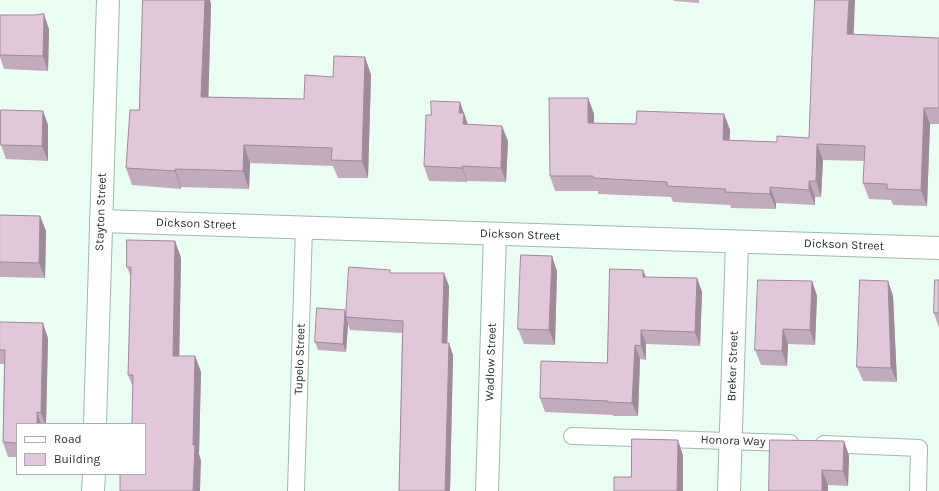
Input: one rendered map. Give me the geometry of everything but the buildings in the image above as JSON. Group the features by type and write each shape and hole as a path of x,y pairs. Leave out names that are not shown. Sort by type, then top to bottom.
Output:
{"street":[{"name":"Stayton Street","path":"95,423 108,0"},
{"name":"Dickson Street","path":"101,221 939,248"},
{"name":"Wadlow Street","path":"487,491 494,234"},
{"name":"Breker Street","path":"729,491 737,242"},
{"path":"93,491 94,475"}],"lane":[{"name":"Tupelo Street","path":"296,491 304,228"},
{"name":"Honora Way","path":"572,436 731,440 919,448 918,491"}]}
